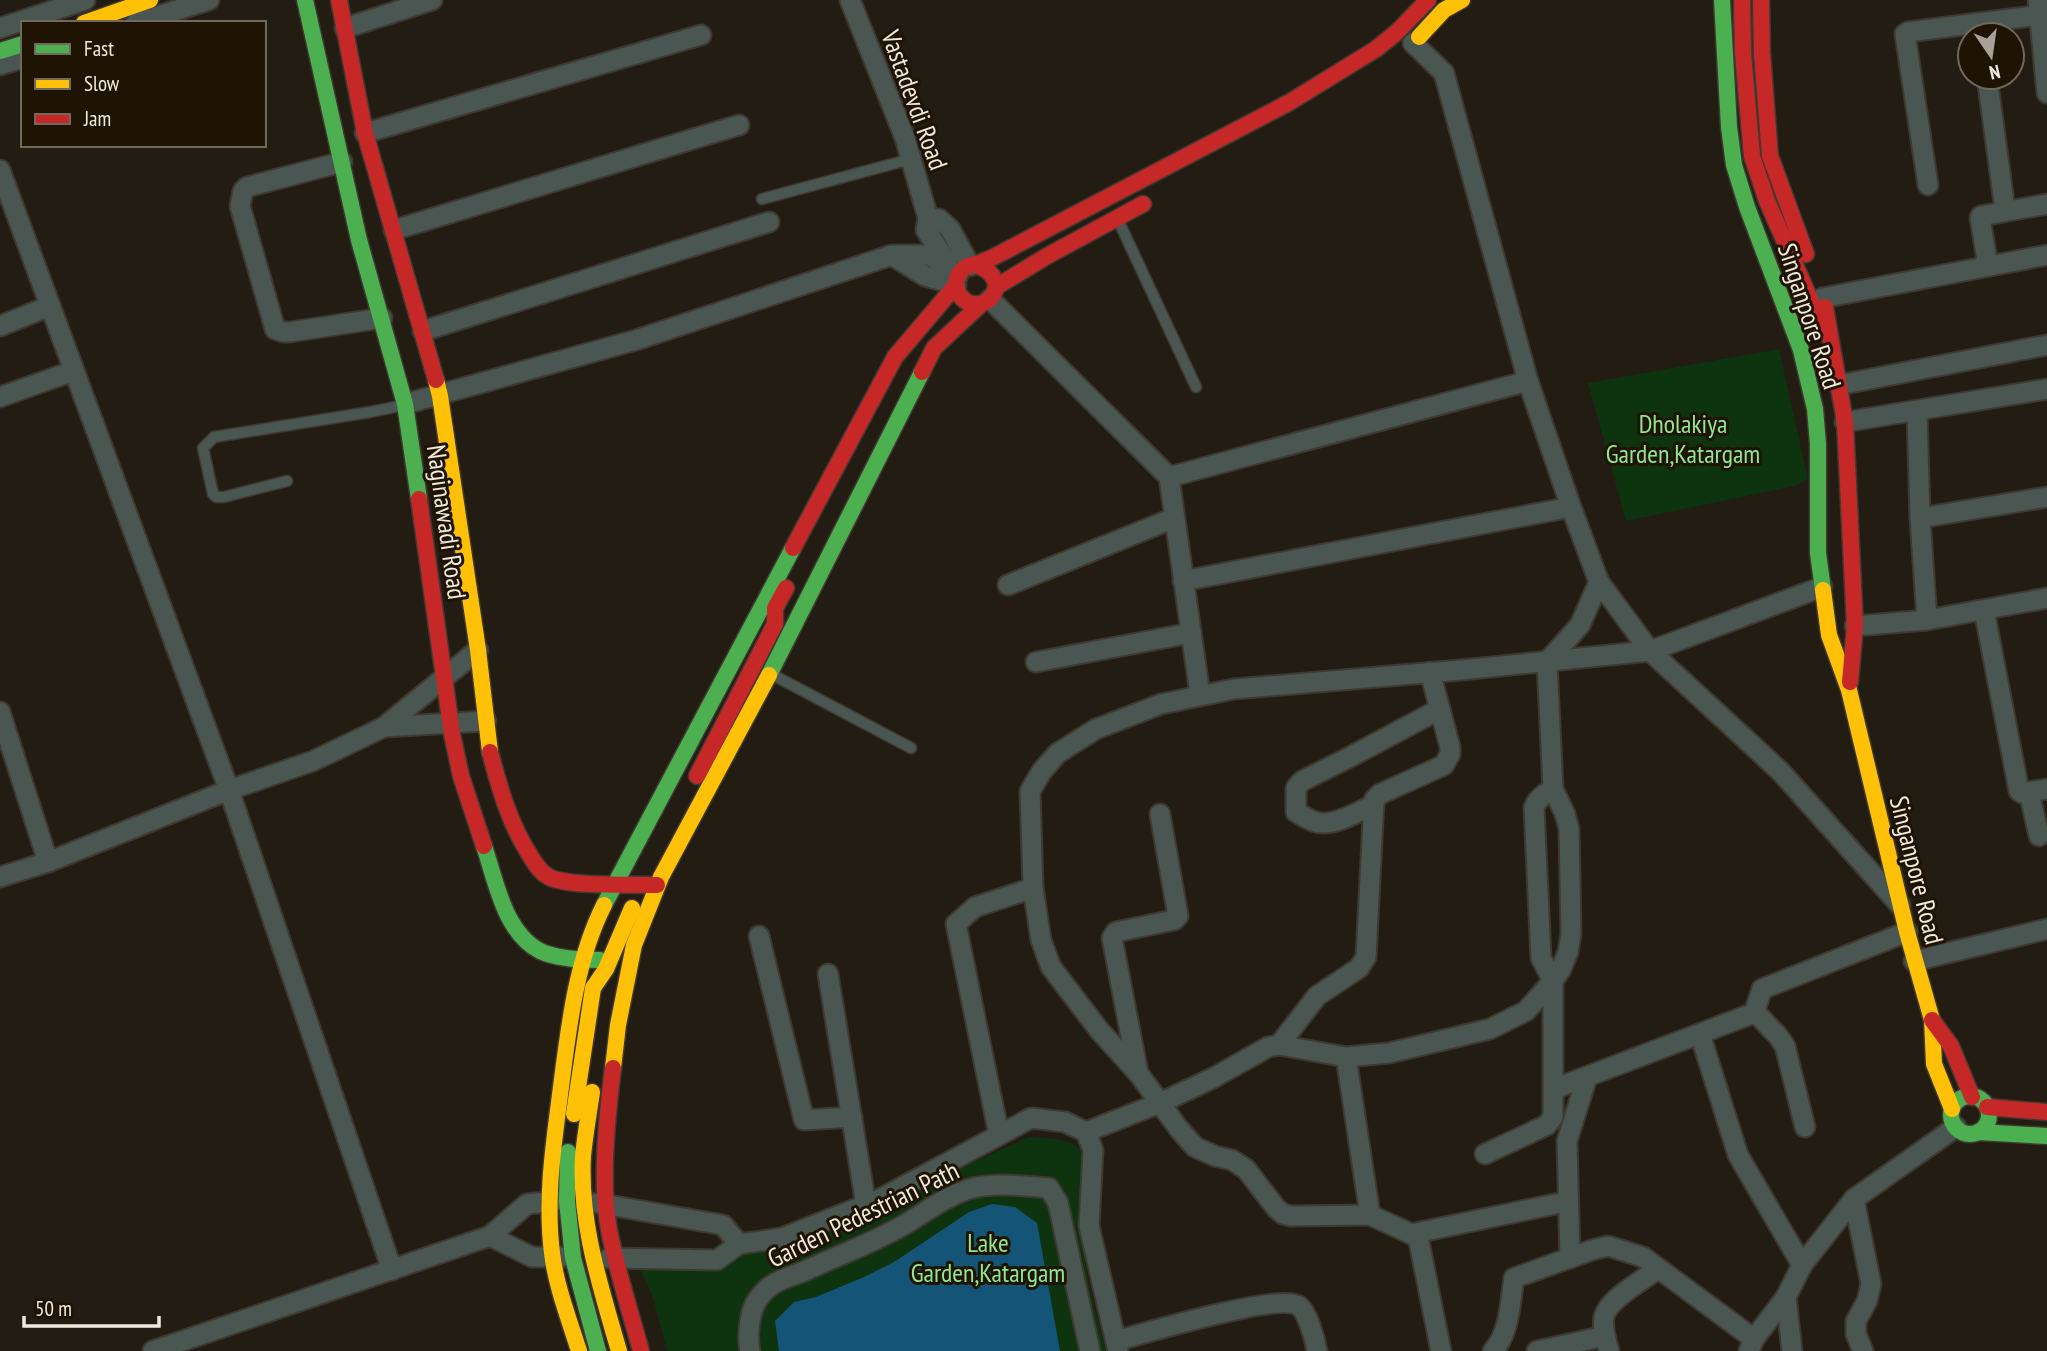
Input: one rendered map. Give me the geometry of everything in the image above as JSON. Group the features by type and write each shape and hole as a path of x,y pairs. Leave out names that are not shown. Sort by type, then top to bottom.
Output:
{"main road":[{"path":"90,21 150,0"},
{"name":"Naginawadi Road","path":"305,0 359,240 405,404 450,724 461,776 510,922 526,941 541,952 608,965 630,962"},
{"name":"Naginawadi Road","path":"339,0 365,133 424,331 440,396 478,650 488,744 505,806 520,839 539,869 550,878 570,883 649,885"},
{"path":"1409,47 1448,5 1462,0"},
{"name":"Singanpore Road","path":"1722,0 1729,127 1734,165 1801,350 1815,409 1818,444 1818,553 1829,635 1849,690 1900,906 1932,1020 1934,1064 1954,1118"},
{"path":"1742,0 1743,53 1752,156 1767,201 1817,315 1828,326"},
{"name":"Singanpore Road","path":"1761,0 1770,156 1827,314 1845,422 1855,626 1849,690"},
{"path":"620,1351 586,1231 567,1201 551,1159 569,1024 584,960 598,916 615,883 895,357 965,273 1290,102 1376,49 1423,2"},
{"path":"0,51 21,45"},
{"path":"775,624 790,615 922,356 989,297 1046,256 1153,199"},
{"path":"965,273 989,269 993,275 989,297"},
{"path":"965,273 957,292 966,303 989,297"},
{"path":"598,1351 573,1258 567,1201 568,1148 593,988 608,965 649,885 775,624 775,608 906,361 920,328"},
{"path":"641,1351 609,1230 606,1153 608,1105 618,1025 649,885 771,674 934,348"},
{"name":"Singanpore Road","path":"1932,1020 1951,1046 1972,1097"},
{"path":"1978,1132 1989,1119 1987,1107 1979,1099 1972,1097 1960,1100 1954,1118 1967,1134 1978,1132 2047,1136"},
{"path":"1987,1107 2047,1112"},
{"path":"567,1201 550,1234 553,1257 579,1351"}],"street":[{"path":"21,21 85,0"},
{"path":"142,21 209,0"},
{"path":"345,27 432,0"},
{"name":"Vastadevdi Road","path":"850,0 905,138 928,218 926,230 931,240 965,273"},
{"path":"2003,21 2039,8 2047,93"},
{"path":"0,28 21,21"},
{"path":"1928,185 1905,34 1956,30"},
{"path":"365,133 701,35"},
{"path":"1409,47 1444,73 1528,381 1600,582 1650,651 1780,771 1900,906"},
{"path":"0,65 21,59"},
{"path":"1989,91 2005,210"},
{"path":"394,230 739,125"},
{"path":"342,162 247,187 243,191 240,206 275,329 290,332 382,318"},
{"path":"0,170 229,790 392,1270"},
{"path":"1988,266 1980,217 2005,210 2047,204"},
{"path":"424,331 769,222"},
{"path":"405,404 636,340 892,255 925,276 965,273"},
{"path":"1822,298 2047,255"},
{"path":"989,297 1169,477 1200,695"},
{"path":"0,326 50,306"},
{"path":"1839,385 2047,345"},
{"path":"0,397 73,371"},
{"path":"1169,477 1528,381"},
{"path":"1845,422 2047,390"},
{"path":"1917,411 1920,518 1927,620"},
{"path":"1920,518 2047,497"},
{"path":"1183,581 1571,507"},
{"path":"1008,585 1174,518"},
{"path":"1086,1132 1213,1079 1268,1047 1279,1045 1346,1057 1389,1053 1490,1029 1526,1011 1561,969 1571,934 1569,829 1553,789 1547,662 1580,625 1600,582"},
{"path":"1441,1351 1418,1237 1370,1215 1283,1214 1246,1169 1232,1160 1195,1147 1051,967 1041,940 1033,888 1030,791 1042,771 1058,753 1096,729 1161,704 1234,689 1650,651 1822,587"},
{"path":"1855,626 1927,620 2047,598"},
{"path":"1984,610 2020,793 2038,790 2039,836"},
{"path":"1036,662 1191,634"},
{"path":"0,877 48,862 229,790 313,761 384,727 478,650"},
{"path":"1279,1045 1317,996 1359,968 1366,957 1374,800 1380,794 1444,765 1447,760 1450,747 1430,672"},
{"path":"1374,805 1335,821 1315,822 1296,813 1296,788 1302,781 1440,709"},
{"path":"0,712 6,754 48,862"},
{"path":"384,727 486,721"},
{"path":"1485,1154 1551,1122 1553,1117 1553,981 1541,958 1534,807 1542,796 1553,789"},
{"path":"1138,1073 1112,936 1116,932 1174,920 1178,916 1160,814"},
{"path":"999,1135 956,924 975,907 1033,888"},
{"path":"1914,961 2047,929"},
{"path":"1755,1012 1762,989 1907,932"},
{"path":"759,936 804,1120 852,1117"},
{"path":"828,974 866,1205"},
{"path":"1553,1089 1755,1012"},
{"path":"1755,1012 1785,1046 1805,1127"},
{"path":"1700,1034 1738,1155 1802,1265"},
{"path":"1346,1057 1370,1215"},
{"path":"1570,1258 1567,1141 1587,1077"},
{"path":"490,1236 532,1257 717,1260 739,1244 782,1238 878,1200 1031,1118 1065,1122 1086,1132 1093,1150 1089,1226 1117,1346 1248,1307 1285,1303 1298,1305 1303,1310 1317,1351"},
{"path":"1493,1351 1502,1340 1514,1278 1608,1246 1643,1257 1752,1345 1786,1297 1802,1265 1854,1199 1954,1118"},
{"name":"Garden Pedestrian Path","path":"750,1351 748,1340 757,1300 779,1279 866,1245 905,1224 940,1200 971,1188 999,1185 1049,1188 1058,1203 1090,1351"},
{"path":"1854,1199 1871,1284 1867,1301 1856,1321 1856,1334 1863,1351"},
{"path":"153,1351 490,1236 527,1204 567,1201 606,1203 723,1225 739,1244"},
{"path":"1410,1234 1560,1203"},
{"path":"1537,1351 1607,1343 1604,1314 1610,1303 1658,1269"},
{"path":"1786,1297 1792,1351"}],"lane":[{"path":"762,199 911,159"},
{"path":"1117,218 1196,387"},
{"path":"287,481 224,497 216,496 213,494 203,448 214,437 405,404"},
{"path":"771,674 911,748"}],"green space":[{"name":"Dholakiya Garden,Katargam","path":"1779,349 1808,479 1795,486 1626,521 1588,383"},
{"name":"Lake Garden,Katargam","path":"1029,1137 1065,1141 1084,1151 1078,1215 1089,1285 1106,1351 667,1351 652,1294 640,1269 641,1255 655,1249 707,1252 773,1251"}],"water":[{"path":"992,1204 1015,1207 1037,1223 1060,1351 779,1351 775,1321 794,1302 816,1297 864,1277 894,1262 969,1212"}],"traffic: fast":[{"path":"305,0 359,240 405,404 419,499"},
{"path":"1722,0 1729,127 1734,165 1801,350 1815,409 1818,444 1818,553 1823,590"},
{"path":"0,51 21,45"},
{"path":"769,675 922,372"},
{"path":"604,905 793,548"},
{"path":"484,846 503,904 518,932 528,942 540,951 554,956 600,960"},
{"path":"1970,1096 1983,1102 1989,1115 1983,1128 1970,1134 1957,1128 1951,1115 1957,1102 1970,1096"},
{"path":"1978,1132 2047,1136"},
{"path":"568,1152 567,1201 573,1258 598,1351"}],"traffic: slow":[{"path":"90,21 150,0"},
{"path":"1419,37 1444,10 1462,0"},
{"path":"436,380 478,650 490,752"},
{"path":"1823,590 1829,635 1849,690 1907,932 1932,1020 1934,1064 1952,1109"},
{"path":"613,1068 618,1025 634,945 661,877 769,675"},
{"path":"579,1351 554,1265 549,1211 551,1170 575,994 594,926 604,905"},
{"path":"574,1114 593,988 606,969 632,908"},
{"path":"592,1092 583,1156 584,1206 593,1255 619,1351"}],"traffic: jam":[{"path":"339,0 365,133 436,380"},
{"path":"977,265 989,272 995,280 996,288 992,296 979,304 962,298 957,290 956,280 960,272 968,266 997,255 1290,102 1376,49 1428,0"},
{"path":"1742,0 1743,53 1752,156 1767,201 1817,315 1828,326"},
{"path":"1761,0 1770,156 1806,254"},
{"path":"996,287 1143,204"},
{"path":"793,548 895,357 956,285"},
{"path":"922,372 934,348 980,305"},
{"path":"1825,307 1845,422 1855,626 1850,682"},
{"path":"419,499 452,734 461,776 484,846"},
{"path":"697,776 775,624 775,608 786,588"},
{"path":"490,752 511,820 537,866 549,877 571,882 657,885"},
{"path":"1932,1020 1951,1046 1972,1097"},
{"path":"613,1068 605,1149 606,1212 616,1261 641,1351"},
{"path":"1987,1107 2047,1112"}]}
